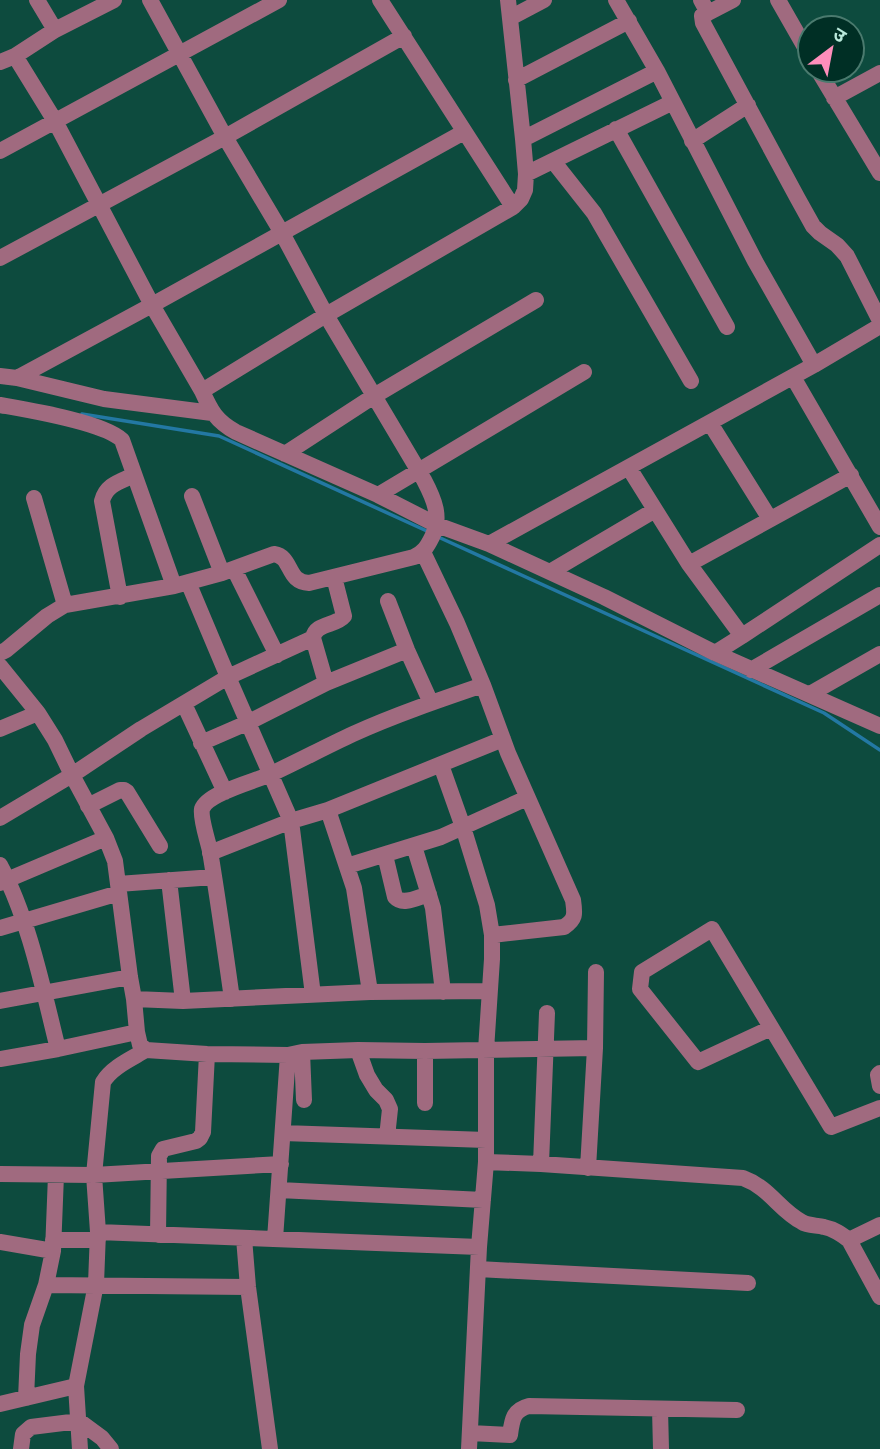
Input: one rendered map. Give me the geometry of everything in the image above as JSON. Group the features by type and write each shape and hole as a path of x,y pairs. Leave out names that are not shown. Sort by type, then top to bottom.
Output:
{"street":[{"path":"37,0 55,30"},
{"path":"0,62 114,0"},
{"path":"0,653 47,615 65,605 181,584 274,554 280,555 286,561 295,578 309,583 414,557 425,550 436,529 433,497 419,470 326,315 150,0"},
{"path":"0,151 278,0"},
{"path":"380,0 513,207"},
{"path":"202,391 326,315 513,207 521,199 525,190 526,174 508,0"},
{"path":"510,18 544,0"},
{"path":"616,0 657,71 766,281 814,365"},
{"path":"489,544 793,377 880,323 847,256 813,226 703,23 705,6 733,0"},
{"path":"778,0 796,32"},
{"path":"516,80 629,21"},
{"path":"0,258 225,137 404,36"},
{"path":"16,55 55,121 212,413 222,424 377,495 436,529 489,544 751,670 880,726"},
{"path":"523,139 657,71"},
{"path":"834,99 880,74"},
{"path":"826,84 880,173"},
{"path":"526,174 673,102"},
{"path":"692,141 748,105"},
{"path":"616,129 727,327"},
{"path":"5,376 152,305 464,132"},
{"path":"553,161 594,213 691,382"},
{"path":"285,454 374,396 536,300"},
{"path":"377,495 584,372"},
{"path":"5,376 104,398 212,413"},
{"path":"793,377 880,527"},
{"path":"0,405 36,411 115,433 122,440 134,475 181,584 228,677 291,821 313,995"},
{"path":"710,423 770,519"},
{"path":"629,468 689,564 742,636"},
{"path":"120,597 102,502 104,492 111,485 134,475"},
{"path":"689,564 851,475"},
{"path":"192,496 228,571 276,655"},
{"path":"34,498 65,605"},
{"path":"550,572 655,510"},
{"path":"715,653 880,545"},
{"path":"425,550 483,685 527,798 573,900 575,913 572,921 564,927 492,935"},
{"path":"326,683 313,632 341,620 344,616 334,577"},
{"path":"751,670 880,595"},
{"path":"387,601 431,703"},
{"path":"0,818 228,677 313,638"},
{"path":"201,743 326,683 407,650"},
{"path":"810,694 880,653"},
{"path":"0,666 38,713 54,740 106,838 115,861 136,1032 140,1045 146,1050"},
{"path":"232,999 202,816 202,808 207,801 271,774 353,734 483,685"},
{"path":"184,704 225,792"},
{"path":"0,729 38,713"},
{"path":"210,853 291,821 328,810 503,739"},
{"path":"441,765 487,905 492,935 486,1050 486,1140 470,1441 510,1442 515,1412 529,1406 737,1410"},
{"path":"89,806 124,790 160,846"},
{"path":"347,866 414,846 527,798"},
{"path":"328,810 354,888 370,992"},
{"path":"58,1049 23,921 3,876 106,838"},
{"path":"414,846 429,894 443,992"},
{"path":"385,855 397,900 403,902 429,894"},
{"path":"0,928 119,889 169,880 214,877"},
{"path":"169,880 183,1001"},
{"path":"771,1028 698,1062 640,989 642,972 712,929 831,1127 880,1108"},
{"path":"588,1168 595,1048 596,972"},
{"path":"0,1001 130,976"},
{"path":"134,999 183,1001 370,992 489,991"},
{"path":"541,1164 547,1013"},
{"path":"0,1059 136,1032"},
{"path":"80,1449 76,1386 96,1284 98,1236 94,1175 103,1082 107,1075 146,1050 207,1054 295,1054 358,1050 595,1048"},
{"path":"358,1050 367,1075 386,1100 390,1110 387,1137"},
{"path":"425,1051 425,1103"},
{"path":"158,1235 159,1156 163,1149 196,1141 203,1132 207,1054"},
{"path":"295,1054 304,1100"},
{"path":"275,1240 283,1133 295,1054"},
{"path":"880,1073 880,1086"},
{"path":"283,1133 486,1140"},
{"path":"485,1163 541,1164 743,1178 756,1183 804,1223 825,1227 849,1240 880,1297"},
{"path":"0,1174 94,1175 281,1164"},
{"path":"26,1398 32,1325 46,1284 53,1245 56,1175"},
{"path":"279,1190 483,1200"},
{"path":"849,1240 880,1225"},
{"path":"0,1242 53,1245 98,1236 158,1235 479,1247"},
{"path":"244,1238 270,1449"},
{"path":"478,1269 748,1283"},
{"path":"46,1284 248,1287"},
{"path":"0,1404 76,1386"},
{"path":"660,1409 661,1449"},
{"path":"21,1449 23,1434 31,1427 79,1421 102,1438 111,1449"}],"waterway":[{"path":"82,414 219,436 429,532"},
{"path":"436,536 824,713 880,750"}]}
